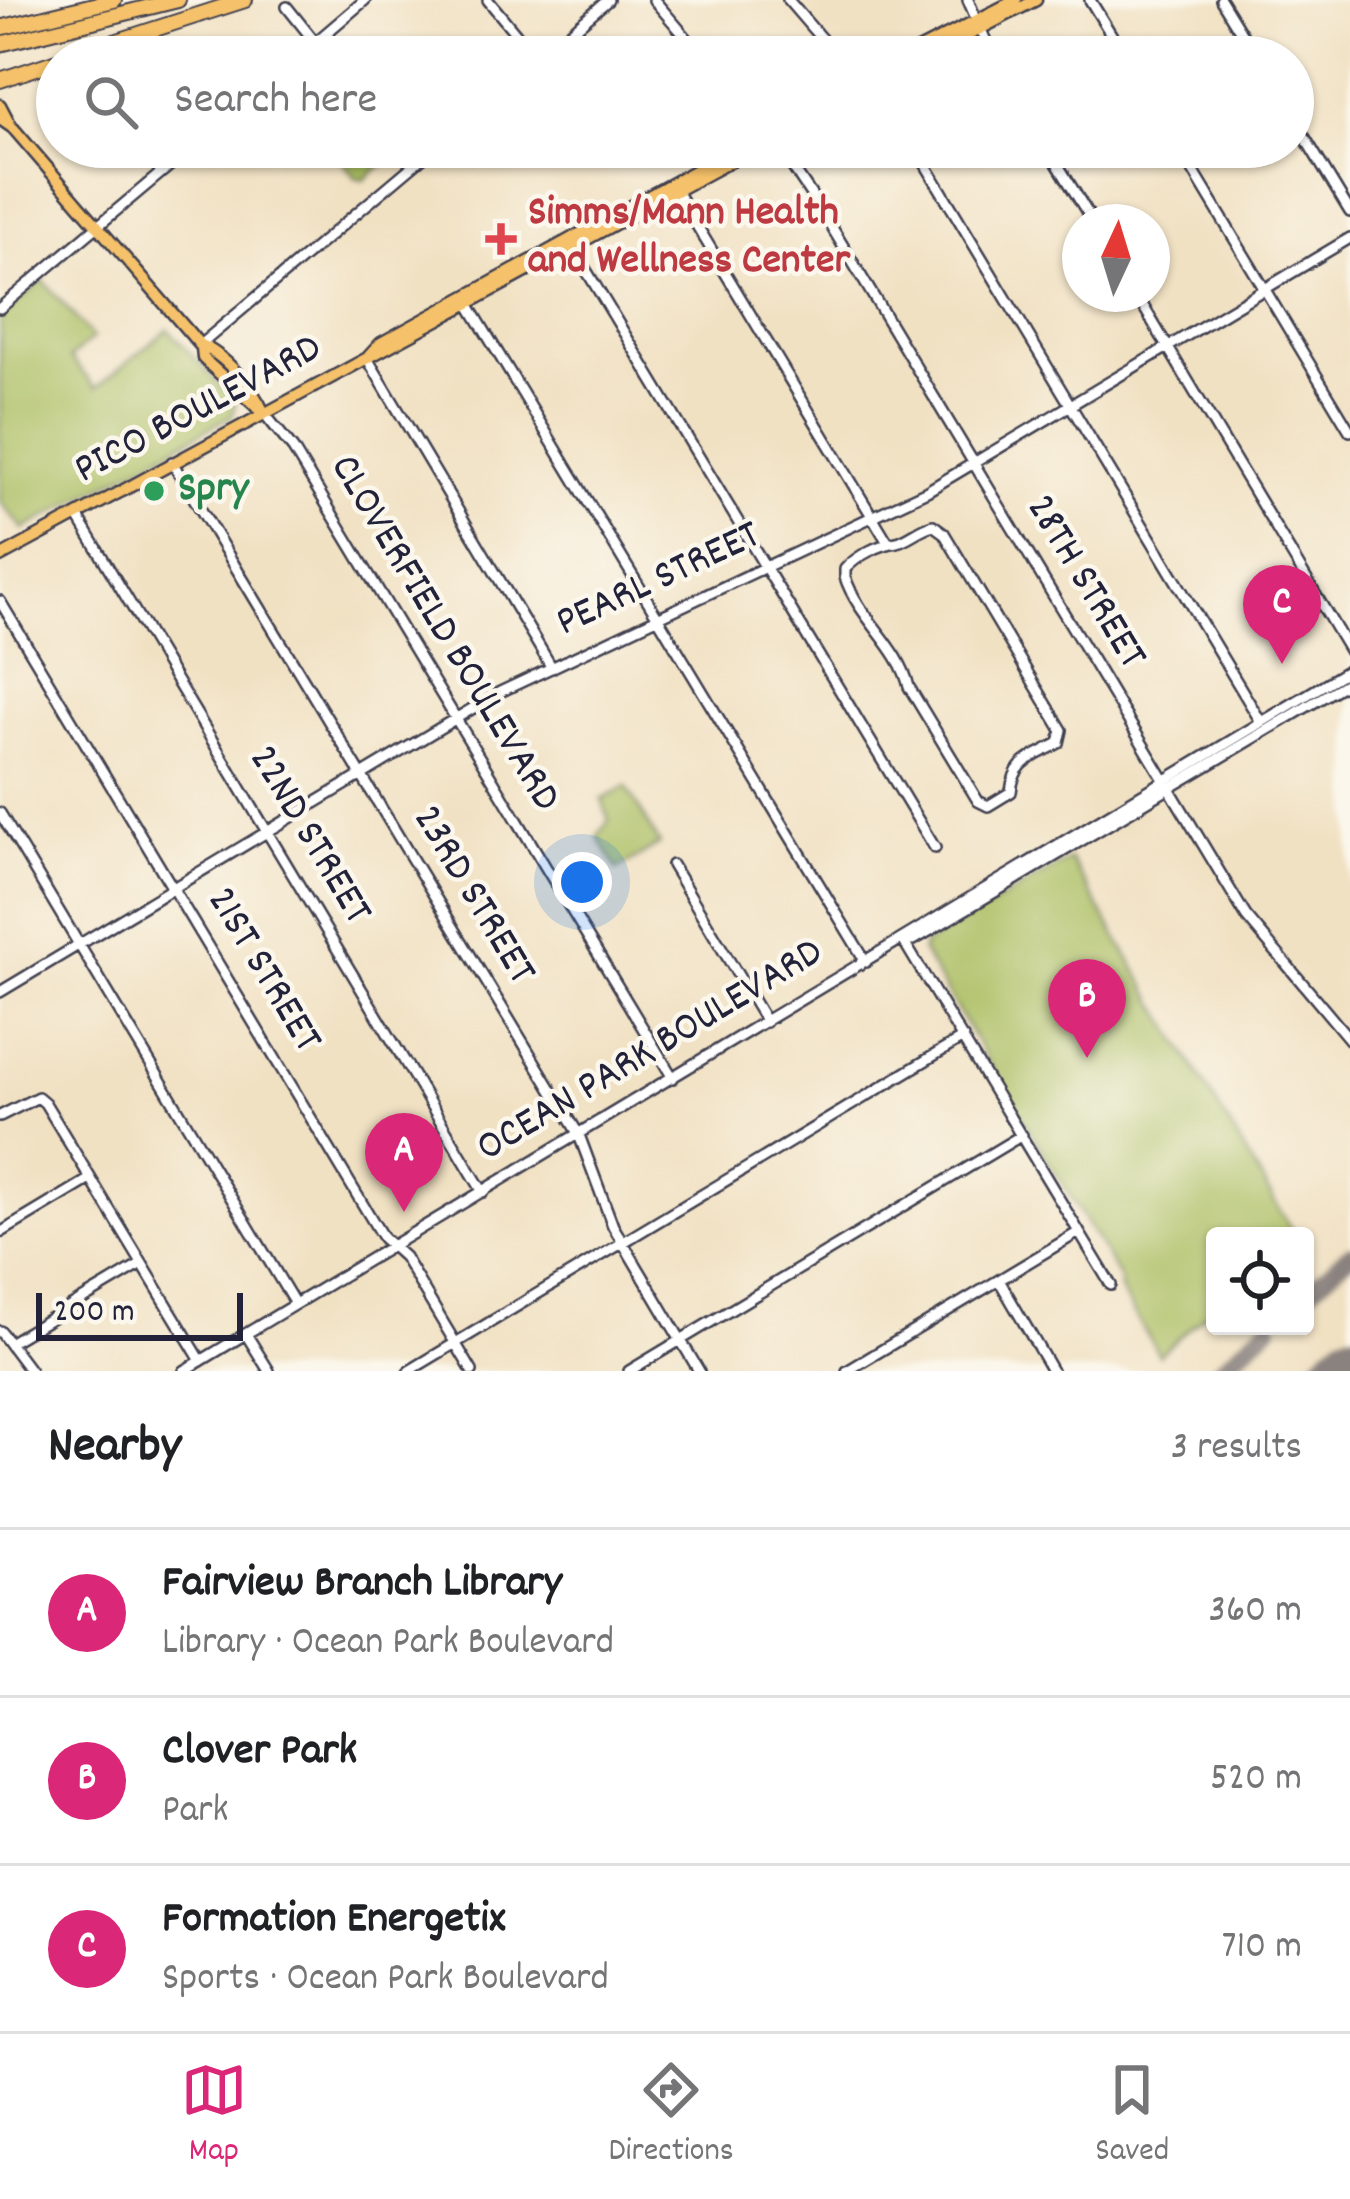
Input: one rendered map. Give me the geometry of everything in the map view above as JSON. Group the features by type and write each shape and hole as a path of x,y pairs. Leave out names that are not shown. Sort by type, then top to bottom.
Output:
{"highway":[{"path":"0,28 114,0"},
{"path":"0,44 178,0"},
{"path":"133,36 245,0"},
{"path":"0,80 36,68"}],"main road":[{"path":"960,36 1016,0"},
{"path":"953,36 1036,0"},
{"name":"CLOVERFIELD BOULEVARD","path":"0,105 36,155"},
{"name":"CLOVERFIELD BOULEVARD","path":"0,119 12,127"},
{"name":"CLOVERFIELD BOULEVARD","path":"48,168 201,347 210,349 257,399 264,413"},
{"name":"PICO BOULEVARD","path":"674,189 706,168"},
{"name":"PICO BOULEVARD","path":"0,557 716,168"}],"street":[{"path":"322,36 365,0"},
{"path":"488,0 520,36"},
{"path":"564,36 608,0"},
{"path":"654,0 685,36"},
{"path":"809,0 791,4 819,36"},
{"path":"968,0 983,36"},
{"path":"1090,0 1111,36"},
{"path":"1221,0 1243,36"},
{"path":"287,7 310,36"},
{"path":"1314,153 1350,212"},
{"path":"0,308 167,168"},
{"path":"201,347 410,168"},
{"name":"28TH STREET","path":"793,168 1246,916 1350,1040"},
{"path":"928,168 1262,722"},
{"path":"1060,168 1082,204"},
{"path":"1192,168 1350,431"},
{"path":"674,189 886,541"},
{"name":"PEARL STREET","path":"0,992 500,692 873,517 974,464 1350,238"},
{"path":"571,244 934,848"},
{"path":"465,302 866,962"},
{"path":"1147,312 1350,652"},
{"path":"367,358 552,668"},
{"name":"CLOVERFIELD BOULEVARD","path":"264,413 293,449 673,1078"},
{"name":"23RD STREET","path":"172,462 579,1135 622,1244 699,1371"},
{"name":"22ND STREET","path":"76,515 483,1192"},
{"path":"926,526 939,527 1062,730 1058,743 1018,766 1010,792 988,806 978,801 909,687 906,672 848,586 845,569 886,541 900,541 926,526"},
{"name":"21ST STREET","path":"0,601 383,1238 404,1257 472,1371"},
{"name":"OCEAN PARK BOULEVARD","path":"1168,784 1350,668"},
{"name":"OCEAN PARK BOULEVARD","path":"184,1371 905,940 964,898 1350,682"},
{"path":"0,813 295,1304"},
{"path":"672,865 766,1022"},
{"path":"905,940 1112,1285"},
{"path":"409,1371 963,1038"},
{"path":"0,1116 38,1096 201,1360"},
{"path":"629,1371 1022,1135"},
{"path":"0,1233 90,1179"},
{"path":"847,1371 1079,1232"},
{"path":"9,1343 142,1264"},
{"path":"999,1280 1052,1371"},
{"path":"0,1331 30,1371"},
{"path":"246,1334 268,1371"}],"green space":[{"path":"348,168 378,168 364,180"},
{"path":"43,280 93,338 70,358 96,388 168,329 235,402 233,415 24,529 0,502 0,317"},
{"path":"626,786 660,844 617,870 598,836 609,820 602,800"},
{"path":"1070,859 1290,1227 1206,1227 1206,1313 1159,1355 1120,1290 1120,1279 922,952 924,945"}],"taxiway":[{"path":"1314,1286 1350,1254"},
{"path":"1218,1371 1259,1335"}],"runway":[{"path":"1332,1371 1350,1355"}],"place":[{"name":"Simms/Mann Health and Wellness Center","path":"501,239"},
{"name":"Spry","path":"154,491"},
{"name":"Formation Energetix","path":"1282,664"},
{"name":"Clover Park","path":"1087,1058"},
{"name":"Fairview Branch Library","path":"404,1212"}]}
